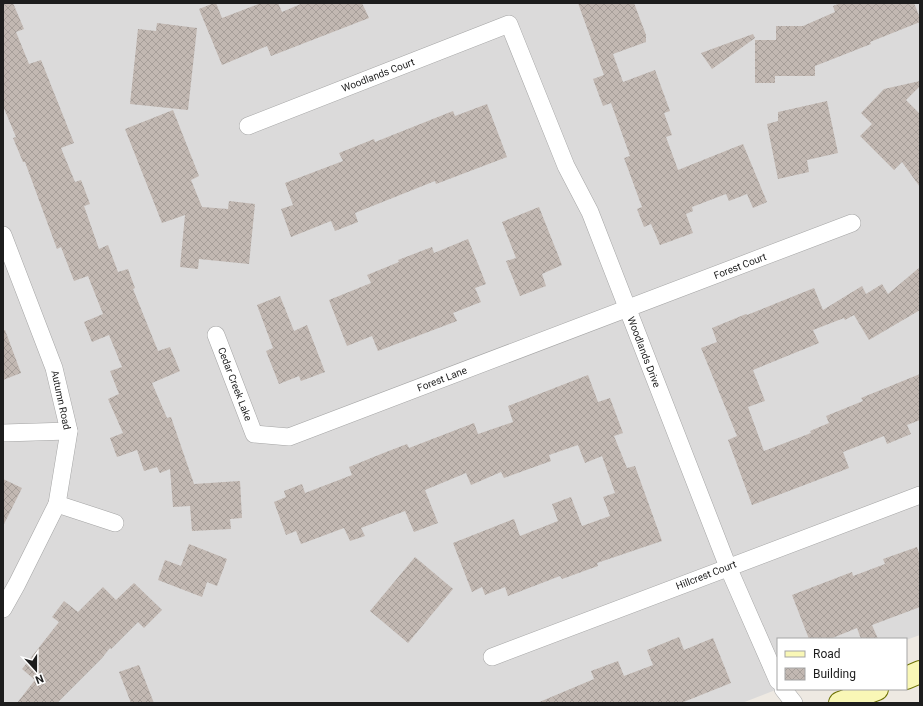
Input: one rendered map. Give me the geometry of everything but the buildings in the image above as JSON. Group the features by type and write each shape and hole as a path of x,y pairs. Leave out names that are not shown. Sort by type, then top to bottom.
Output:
{"main road":[{"path":"907,678 920,672"},
{"path":"840,703 874,690"}],"street":[{"name":"Woodlands Court","path":"248,126 509,24"},
{"name":"Woodlands Drive","path":"509,24 566,166 590,212 728,567 777,678"},
{"name":"Forest Court","path":"628,309 852,223"},
{"name":"Autumn Road","path":"3,234 54,368 69,431 57,504 3,609"},
{"name":"Forest Lane","path":"254,434 289,437 628,309"},
{"name":"Cedar Creek Lake","path":"216,335 254,434"},
{"path":"3,433 69,431"},
{"name":"Hillcrest Court","path":"492,657 920,495"},
{"path":"57,504 115,523"},
{"path":"784,690 794,703"}],"shaded area":[{"path":"3,3 920,3 920,635 907,640 907,638 777,638 777,689 742,703 3,703"}]}
